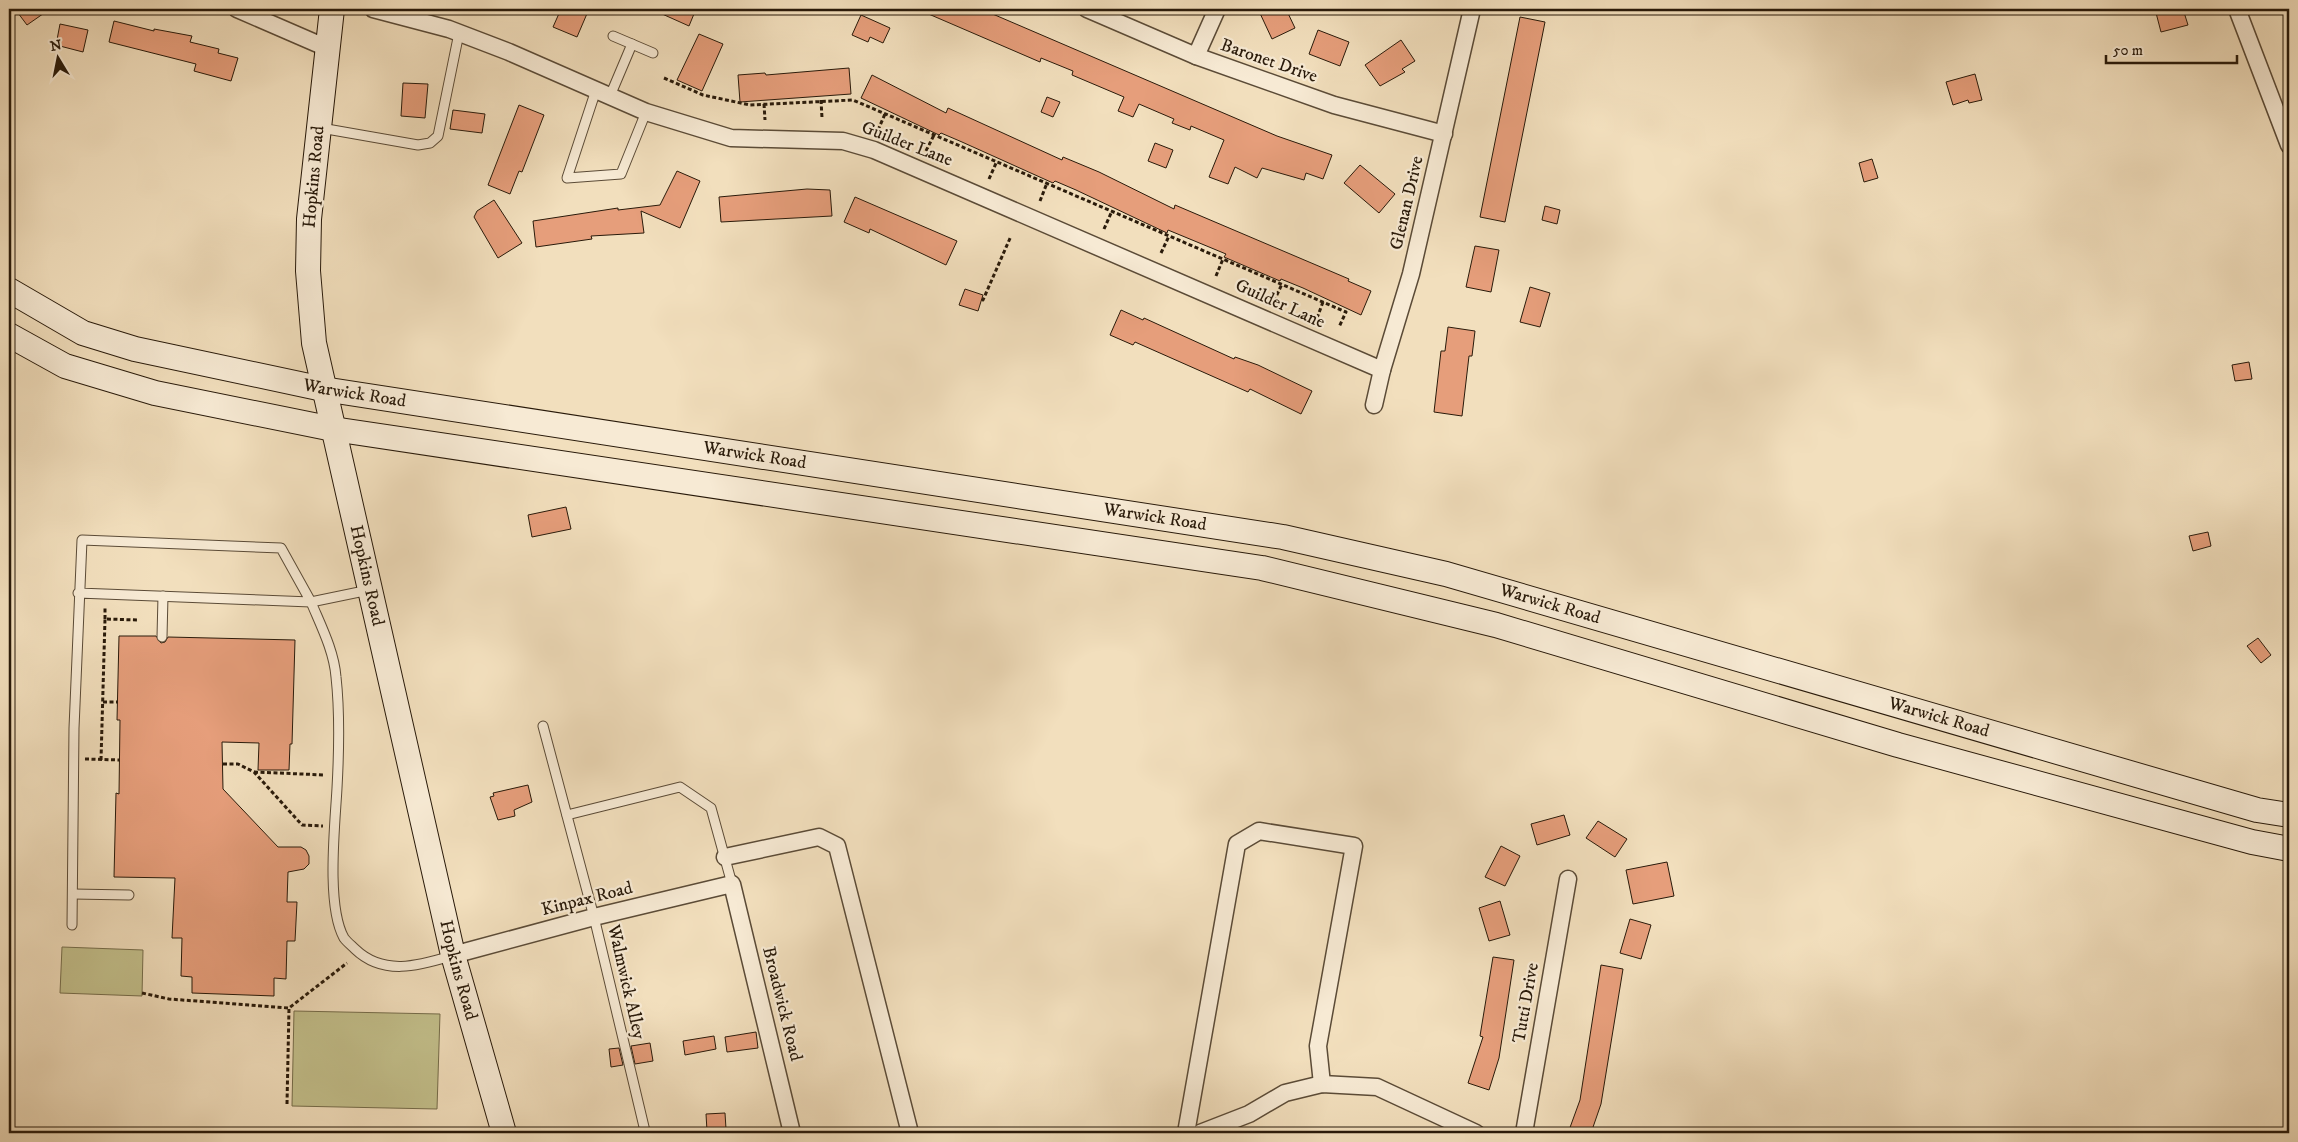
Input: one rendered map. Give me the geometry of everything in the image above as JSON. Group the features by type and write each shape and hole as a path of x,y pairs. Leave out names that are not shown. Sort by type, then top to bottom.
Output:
{"main road":[{"name":"Hopkins Road","path":"332,9 309,218 308,271 314,343 453,955 504,1133"},
{"name":"Warwick Road","path":"9,290 83,333 135,349 323,389 1283,537 1354,552 1446,574 2257,810 2289,815"},
{"name":"Warwick Road","path":"9,335 65,366 155,393 333,429 1262,568 1496,625 1898,745 2252,842 2289,849"}],"street":[{"path":"237,9 327,48"},
{"name":"Guilder Lane","path":"373,9 459,33 646,112 731,138 843,141 874,150 1382,370"},
{"name":"Baronet Drive","path":"1087,9 1196,56 1334,105 1444,134"},
{"path":"1196,56 1217,9"},
{"name":"Glenan Drive","path":"1374,405 1382,370 1411,274 1472,9"},
{"path":"2237,9 2289,145"},
{"path":"1186,1133 1237,844 1259,831 1354,846 1318,1046 1322,1084"},
{"path":"725,858 819,837 837,846 910,1133"},
{"name":"Tutti Drive","path":"1524,1133 1568,879"},
{"name":"Kinpax Road","path":"453,955 594,917 732,884"},
{"name":"Broadwick Road","path":"732,884 792,1133"},
{"path":"1200,1133 1249,1114 1285,1093 1322,1084 1377,1087 1476,1133"}],"lane":[{"path":"318,128 418,145 430,143 438,136 459,33"},
{"path":"613,36 653,53"},
{"path":"632,44 603,93 567,178 621,174 646,112"},
{"path":"72,925 74,728 78,593 82,540 281,548 312,602 329,648 336,675 338,707 334,844 336,916 345,939 366,959 393,967 422,965 453,955"},
{"path":"78,593 312,602 370,590"},
{"path":"162,637 163,596"},
{"name":"Walmwick Alley","path":"543,726 594,917 645,1131"},
{"path":"567,815 680,787 711,808 732,884"},
{"path":"73,894 129,895"}],"path":[{"path":"664,78 703,95 736,103 764,104 853,100 1346,312 1339,327"},
{"path":"821,100 822,118"},
{"path":"764,104 765,120"},
{"path":"878,130 885,114"},
{"path":"926,151 934,136"},
{"path":"989,179 997,161"},
{"path":"1040,201 1048,183"},
{"path":"1104,229 1112,211"},
{"path":"982,299 1011,236"},
{"path":"1161,253 1169,236"},
{"path":"1216,276 1223,259"},
{"path":"1274,301 1282,284"},
{"path":"1317,318 1323,302"},
{"path":"101,760 105,619 139,620"},
{"path":"103,702 118,702"},
{"path":"83,759 120,760"},
{"path":"223,764 238,764 254,772 302,825 324,826"},
{"path":"254,772 325,775"},
{"path":"142,993 168,999 290,1008 347,963"},
{"path":"287,1104 290,1008"}],"shaded area":[{"path":"62,947 143,950 142,996 60,993"},
{"path":"294,1011 440,1014 437,1109 292,1106"}],"building":[{"path":"15,9 50,9 27,25"},
{"path":"561,9 589,9 577,37 553,27"},
{"path":"651,9 696,9 689,26"},
{"path":"917,9 981,9 1277,136 1332,155 1323,179 1306,173 1304,180 1262,168 1257,178 1235,167 1228,184 1209,177 1224,140 1191,126 1190,130 1172,123 1174,119 1139,104 1133,117 1118,111 1124,97 1072,75 1073,71 1041,58 1040,62"},
{"path":"1258,9 1286,9 1295,28 1272,39"},
{"path":"2155,9 2183,9 2188,25 2161,32"},
{"path":"861,15 890,28 883,43 870,37 868,42 852,35"},
{"path":"1520,17 1545,22 1505,222 1480,217"},
{"path":"114,21 154,31 154,29 192,36 190,42 219,49 218,53 238,58 231,81 194,71 196,64 109,42"},
{"path":"60,24 88,30 83,52 56,45"},
{"path":"1318,30 1349,42 1340,66 1309,54"},
{"path":"699,34 723,44 702,91 677,80"},
{"path":"1401,40 1415,61 1402,69 1405,72 1380,86 1365,65"},
{"path":"849,68 851,94 740,102 738,75 765,73 766,75"},
{"path":"1975,74 1982,100 1969,103 1968,100 1953,105 1946,82"},
{"path":"872,75 946,113 948,108 1062,160 1063,157 1099,172 1174,209 1175,205 1349,279 1348,281 1371,291 1361,315 1303,288 1281,279 1280,281 1224,257 1226,254 1168,230 1167,233 1055,181 1053,183 941,133 939,135 861,98"},
{"path":"403,83 428,84 425,118 401,116"},
{"path":"1047,97 1060,102 1053,117 1041,112"},
{"path":"519,105 544,115 522,172 519,171 510,194 488,185"},
{"path":"453,110 485,114 482,133 450,129"},
{"path":"1155,143 1173,150 1166,168 1148,161"},
{"path":"1872,159 1878,178 1864,182 1859,163"},
{"path":"1360,165 1395,194 1379,213 1344,183"},
{"path":"677,171 700,181 680,228 641,211 644,233 591,236 592,239 536,247 533,221 618,208 618,210 660,205"},
{"path":"807,189 830,190 832,216 721,222 719,197"},
{"path":"855,197 957,241 946,265 870,229 869,233 844,222"},
{"path":"494,200 522,243 498,258 474,217 477,211"},
{"path":"1545,206 1560,210 1557,224 1542,220"},
{"path":"1475,246 1499,250 1491,292 1466,287"},
{"path":"1530,287 1550,293 1540,327 1520,322"},
{"path":"965,289 983,295 978,311 959,305"},
{"path":"1121,310 1143,320 1144,318 1234,359 1235,357 1258,365 1312,391 1301,414 1250,389 1248,392 1135,342 1133,345 1110,335"},
{"path":"1448,327 1475,331 1472,356 1469,356 1462,416 1434,412 1441,351 1445,351"},
{"path":"2249,362 2252,379 2235,381 2232,365"},
{"path":"566,507 571,529 532,537 528,515"},
{"path":"2208,532 2211,546 2193,551 2189,536"},
{"path":"119,636 156,636 161,643 165,642 168,637 295,640 292,744 290,744 289,770 258,770 259,743 222,742 223,789 278,847 301,847 306,850 309,856 309,864 304,869 288,872 287,902 297,902 295,941 287,941 286,979 274,978 274,996 192,993 192,977 181,976 182,938 172,938 175,878 114,877 116,793 119,794 120,720 117,720"},
{"path":"2258,638 2271,655 2261,663 2247,646"},
{"path":"528,785 532,802 514,810 515,816 498,820 490,797 494,796 493,793"},
{"path":"1564,815 1570,835 1537,845 1531,824"},
{"path":"1598,821 1627,839 1615,857 1586,838"},
{"path":"1501,846 1520,856 1505,886 1485,877"},
{"path":"1667,862 1674,896 1633,904 1626,870"},
{"path":"1500,901 1510,935 1489,941 1479,908"},
{"path":"1630,919 1651,925 1641,959 1620,953"},
{"path":"1493,957 1514,960 1499,1058 1489,1090 1468,1083 1483,1037 1480,1036"},
{"path":"1601,965 1623,969 1601,1104 1591,1133 1568,1133 1580,1100"},
{"path":"756,1032 758,1048 727,1052 725,1037"},
{"path":"714,1036 716,1049 685,1055 683,1041"},
{"path":"650,1043 653,1061 635,1064 631,1046"},
{"path":"619,1048 623,1065 611,1067 609,1049"},
{"path":"725,1113 726,1129 707,1131 706,1114"}]}
